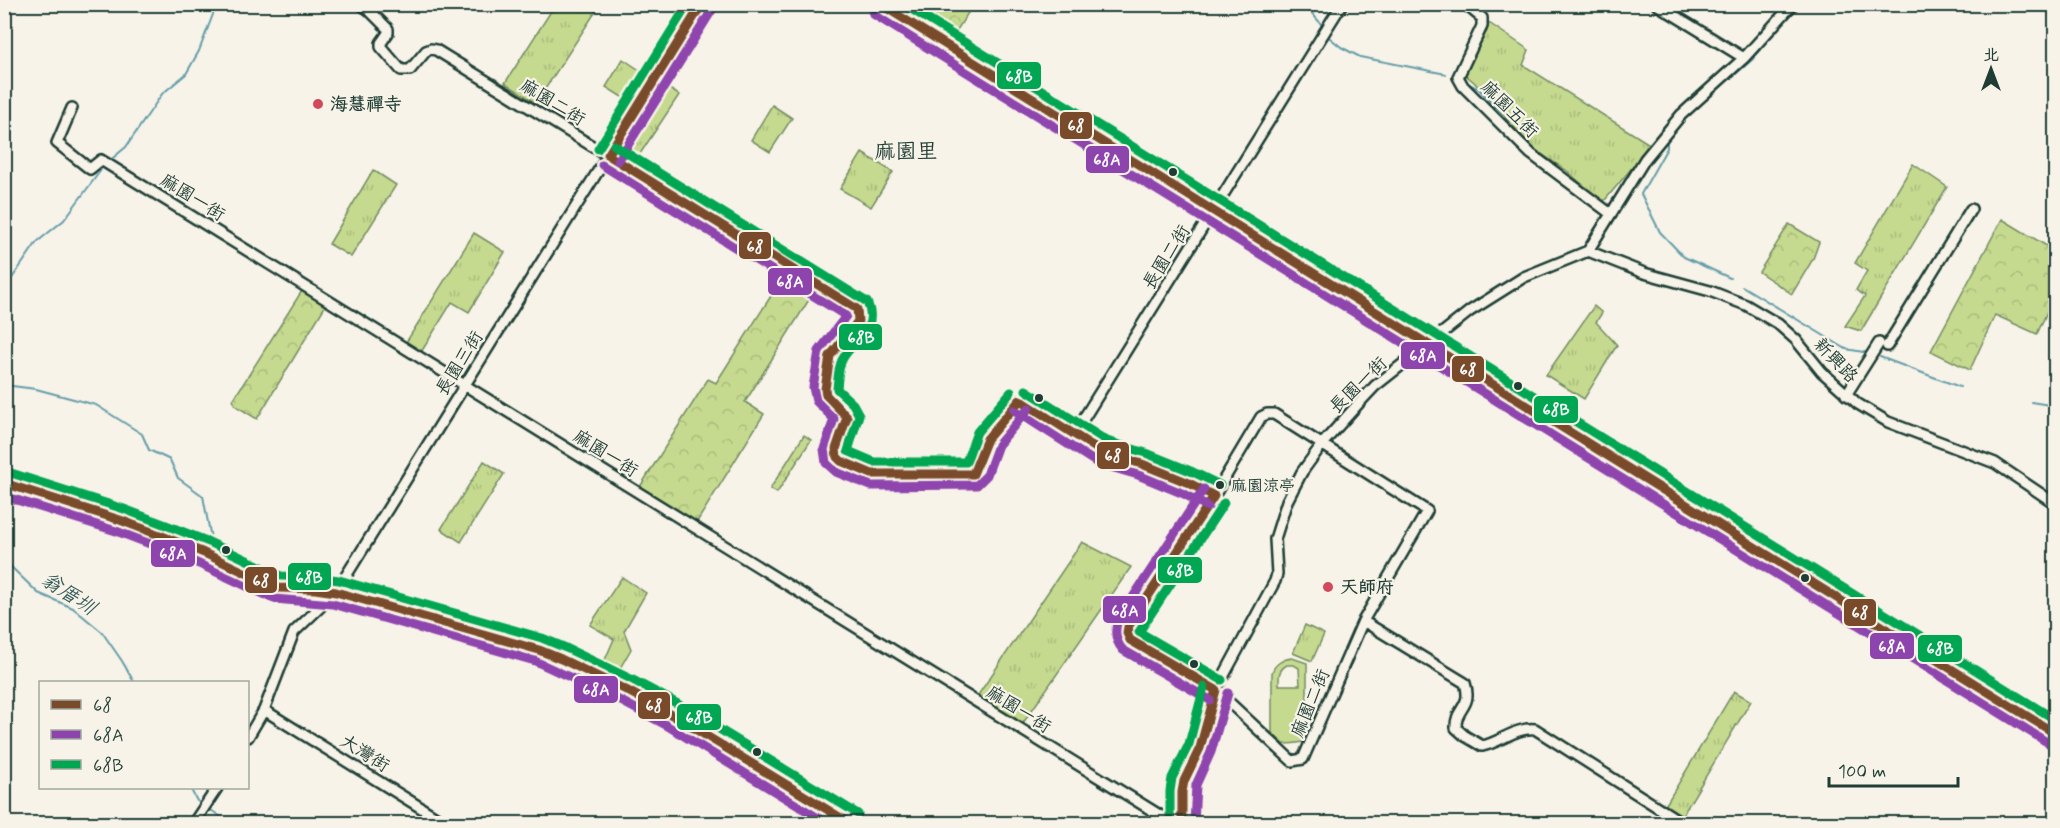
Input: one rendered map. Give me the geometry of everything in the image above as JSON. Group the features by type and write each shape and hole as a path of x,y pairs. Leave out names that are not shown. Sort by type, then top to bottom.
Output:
{"street":[{"name":"麻園二街","path":"360,4 388,29 381,47 401,70 410,70 426,51 436,50 856,309 858,321 830,356 825,389 826,396 847,417 836,449 837,457 841,461 872,474 973,474 987,439 1020,400 1102,452 1142,464 1214,496 1128,627 1127,633 1131,640 1216,690 1292,761 1303,759 1363,621"},
{"name":"長園三街","path":"249,735 264,710 294,632 336,592 702,4"},
{"path":"879,4 2055,734"},
{"name":"長園二街","path":"1074,434 1342,4"},
{"name":"麻園五街","path":"1465,4 1482,18 1482,26 1458,77 1463,86 1532,154 1611,214"},
{"path":"1656,4 1743,58"},
{"path":"1588,251 1645,159 1681,115 1743,58 1793,4"},
{"name":"麻園一街","path":"72,108 57,143 90,169 101,160 1174,824"},
{"path":"1846,395 1883,345 1971,209"},
{"name":"長園一街","path":"1182,824 1184,781 1200,748 1216,690 1275,582 1277,574 1275,539 1287,501 1302,472 1323,444 1375,386 1470,311 1524,277 1588,251"},
{"name":"新興路","path":"1588,251 1644,273 1710,291 1746,305 1778,324 1796,340 1822,372 1846,395 1888,422 1995,463 2055,504"},
{"path":"1214,496 1262,417 1274,414 1427,511 1363,621 1464,683 1468,693 1467,702 1456,719 1456,728 1464,736 1482,746 1492,745 1526,729 1535,729 1684,824"},
{"path":"4,483 120,520 173,540 278,588 336,592 539,650 626,690 672,715 852,824"},
{"name":"大灣街","path":"264,710 447,824"},
{"path":"193,824 215,791"}],"green space":[{"path":"934,4 973,5 950,41 922,24"},
{"path":"555,5 600,5 536,103 505,83"},
{"path":"1489,23 1529,50 1523,65 1651,145 1605,200 1601,201 1566,170 1532,148 1474,82 1462,72 1487,31"},
{"path":"623,59 650,77 633,104 606,87"},
{"path":"658,82 679,95 634,163 614,150"},
{"path":"772,105 792,118 770,152 751,140"},
{"path":"862,153 893,172 871,207 840,189"},
{"path":"1913,164 1947,187 1861,331 1845,326 1865,296 1856,290 1867,271 1855,263"},
{"path":"373,170 396,185 351,257 329,244"},
{"path":"2002,219 2055,251 2055,294 2037,334 1995,315 1970,370 1931,351"},
{"path":"1789,224 1819,242 1813,259 1792,294 1759,272"},
{"path":"474,233 505,252 469,312 452,302 420,354 405,344"},
{"path":"788,269 817,287 745,402 764,414 695,525 638,490 708,379 716,383"},
{"path":"303,289 327,303 257,419 236,406 233,400"},
{"path":"1594,306 1602,313 1596,322 1617,345 1584,399 1546,375"},
{"path":"804,435 811,440 777,493 770,489"},
{"path":"484,461 504,474 461,542 441,529"},
{"path":"1082,542 1131,567 1021,726 976,698"},
{"path":"622,577 646,593 624,631 631,649 616,675 601,669 614,639 590,625"},
{"path":"1305,625 1324,634 1312,661 1293,653"},
{"path":"1292,658 1307,663 1307,742 1284,744 1272,733 1272,673 1282,661","holes":["1287,665 1299,668 1300,685 1279,685 1282,669"]},
{"path":"1734,691 1751,701 1682,816 1665,806"}],"waterway":[{"path":"108,162 126,147 162,94 186,74 199,51 217,4"},
{"path":"1304,4 1322,25"},
{"path":"1778,27 1802,4"},
{"path":"1664,142 1687,116 1753,59 1770,36"},
{"path":"1330,38 1360,57 1446,74"},
{"path":"1465,82 1479,89 1526,143"},
{"path":"1667,140 1667,148 1641,194 1660,232 1684,257 1730,278"},
{"path":"4,294 6,287 37,242 64,220 101,170"},
{"path":"1582,187 1605,202"},
{"path":"1742,286 1846,349 1869,353"},
{"path":"1880,357 1960,387"},
{"path":"4,385 36,389 96,405 142,434 149,450 170,460 178,478 203,496 213,549 296,579 332,585"},
{"path":"2031,402 2056,406"},
{"name":"翁厝圳","path":"4,560 38,593 73,608 102,632 133,681"},
{"path":"348,588 576,655 675,706 760,758"},
{"path":"773,765 866,823"},
{"name":"翁厝圳","path":"191,789 197,801 204,805"},
{"name":"翁厝圳","path":"208,808 231,824"}],"transit line":[{"name":"68B","path":"598,149 688,4"},
{"name":"68","path":"608,155 702,4"},
{"name":"68","path":"880,4 2056,734"},
{"name":"68B","path":"903,4 2056,720"},
{"name":"68A","path":"618,161 712,10"},
{"name":"68A","path":"873,14 2050,744"},
{"name":"68B","path":"614,145 867,302 870,312 868,327 842,360 838,374 837,389 853,404 859,415 848,451 874,462 966,462 977,432 1011,392"},
{"name":"68","path":"608,155 857,309 858,321 830,356 825,389 826,395 847,417 836,449 837,457 841,461 872,474 973,474 987,439 1020,400"},
{"name":"68A","path":"602,165 846,316 819,351 813,387 816,401 834,419 824,449 826,463 836,472 871,486 977,485 987,475 998,445 1029,408"},
{"name":"68B","path":"1026,390 1107,441 1146,453 1220,485"},
{"name":"68","path":"1020,400 1102,452 1142,464 1214,496"},
{"name":"68A","path":"1014,410 1097,463 1138,475 1184,494 1208,507"},
{"name":"68B","path":"8,472 124,509 209,542 281,576 339,580 542,638 631,679 678,704 858,814"},
{"name":"68","path":"4,483 120,520 162,536 278,588 336,592 539,650 626,690 672,715 851,824"},
{"name":"68A","path":"1204,489 1118,620 1116,632 1118,643 1123,650 1210,700"},
{"name":"68A","path":"4,496 116,531 158,547 274,599 333,604 535,661 621,701 666,725 828,824"},
{"name":"68","path":"1214,496 1128,627 1127,633 1130,640 1216,690"},
{"name":"68B","path":"1222,680 1139,632 1224,503"},
{"name":"68B","path":"1170,824 1172,778 1189,744 1204,687"},
{"name":"68","path":"1182,824 1184,781 1200,748 1216,690"},
{"name":"68A","path":"1194,824 1196,785 1211,752 1228,693"}],"place":[{"name":"海慧禪寺","path":"318,104"},
{"name":"麻園涼亭","path":"1220,485"},
{"name":"天師府","path":"1328,587"}],"district":[{"name":"麻園里","path":"906,151"}]}
